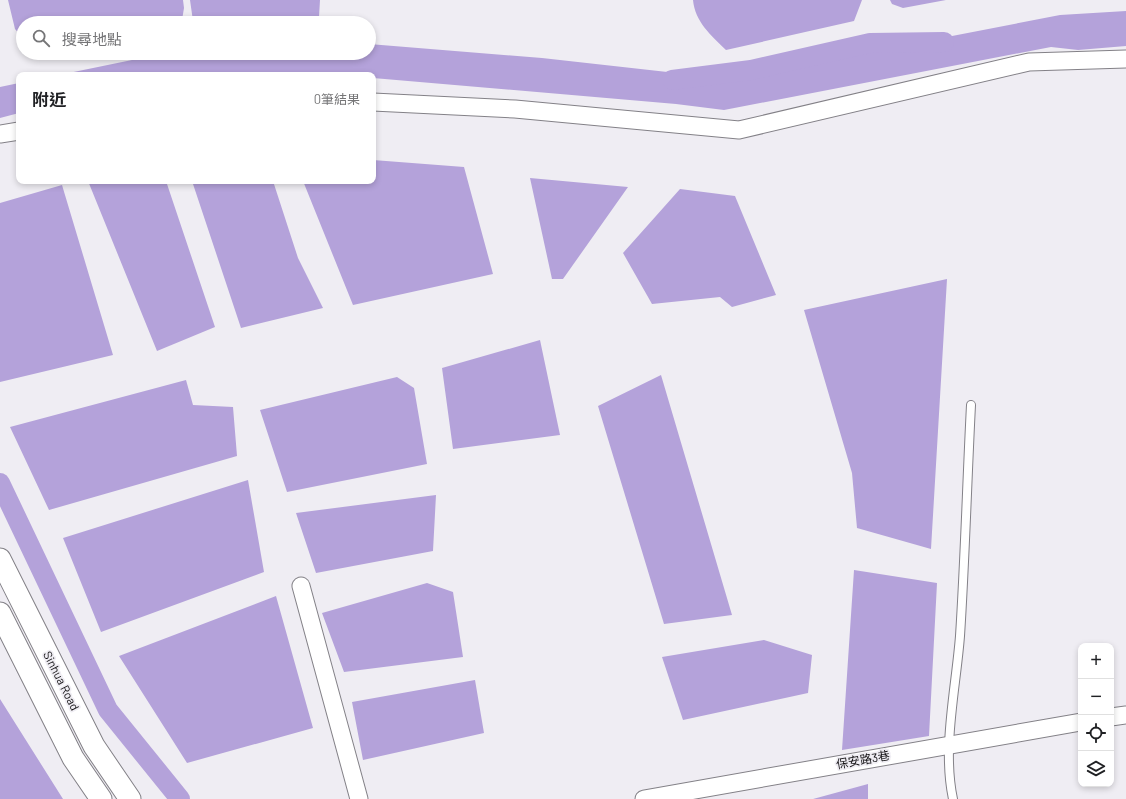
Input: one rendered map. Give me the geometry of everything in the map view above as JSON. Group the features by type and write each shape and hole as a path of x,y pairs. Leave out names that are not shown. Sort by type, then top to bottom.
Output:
{"street":[{"path":"376,102 515,109 739,130 1029,62 1126,59"},
{"path":"0,134 16,131"},
{"name":"Sinhua Road","path":"0,559 94,746 130,799"},
{"path":"301,586 359,799"},
{"name":"Sinhua Road","path":"0,613 74,758 101,799"},
{"path":"1114,717 1126,715"},
{"name":"保安路3巷","path":"644,799 1078,723"}],"lane":[{"path":"953,799 949,769 950,745 960,635 971,405"}],"shaded area":[{"path":"8,0 183,0 183,16 16,16 16,30"},
{"path":"190,0 320,0 319,16 192,16"},
{"path":"693,0 862,0 854,21 726,50 700,22 694,8"},
{"path":"890,0 946,0 903,8 892,4"},
{"path":"1126,11 1126,46 1078,50 1051,47 724,110 676,104 376,78 376,72 74,72 132,60 376,60 376,45 542,58 730,79 1060,15"},
{"path":"16,84 16,114 0,118 0,87"},
{"path":"376,160 464,167 493,274 353,305 304,184 376,184"},
{"path":"530,178 628,187 563,279 552,279"},
{"path":"89,184 167,184 215,327 157,351"},
{"path":"193,184 274,184 298,258 323,308 241,328"},
{"path":"62,185 113,355 0,382 0,203"},
{"path":"680,189 735,196 776,295 732,307 720,297 652,304 623,253"},
{"path":"947,279 931,549 857,528 852,473 804,310"},
{"path":"540,340 560,435 453,449 442,368"},
{"path":"661,375 732,615 664,624 598,406"},
{"path":"397,377 414,388 427,464 287,492 260,410"},
{"path":"186,380 193,405 233,407 237,456 49,510 10,427"},
{"path":"248,480 264,572 101,632 63,538"},
{"path":"436,495 433,551 316,573 296,513"},
{"path":"854,570 937,583 929,736 842,750"},
{"path":"427,583 453,592 463,657 344,672 322,613"},
{"path":"276,596 313,728 187,763 119,656"},
{"path":"764,640 812,655 808,693 683,720 662,657"},
{"path":"475,680 484,733 363,760 352,702"},
{"path":"0,699 63,799 0,799"},
{"path":"868,784 868,799 813,799"}],"waterway":[{"path":"672,80 751,70 870,43 944,42"},
{"path":"0,483 108,710 180,799"}]}
